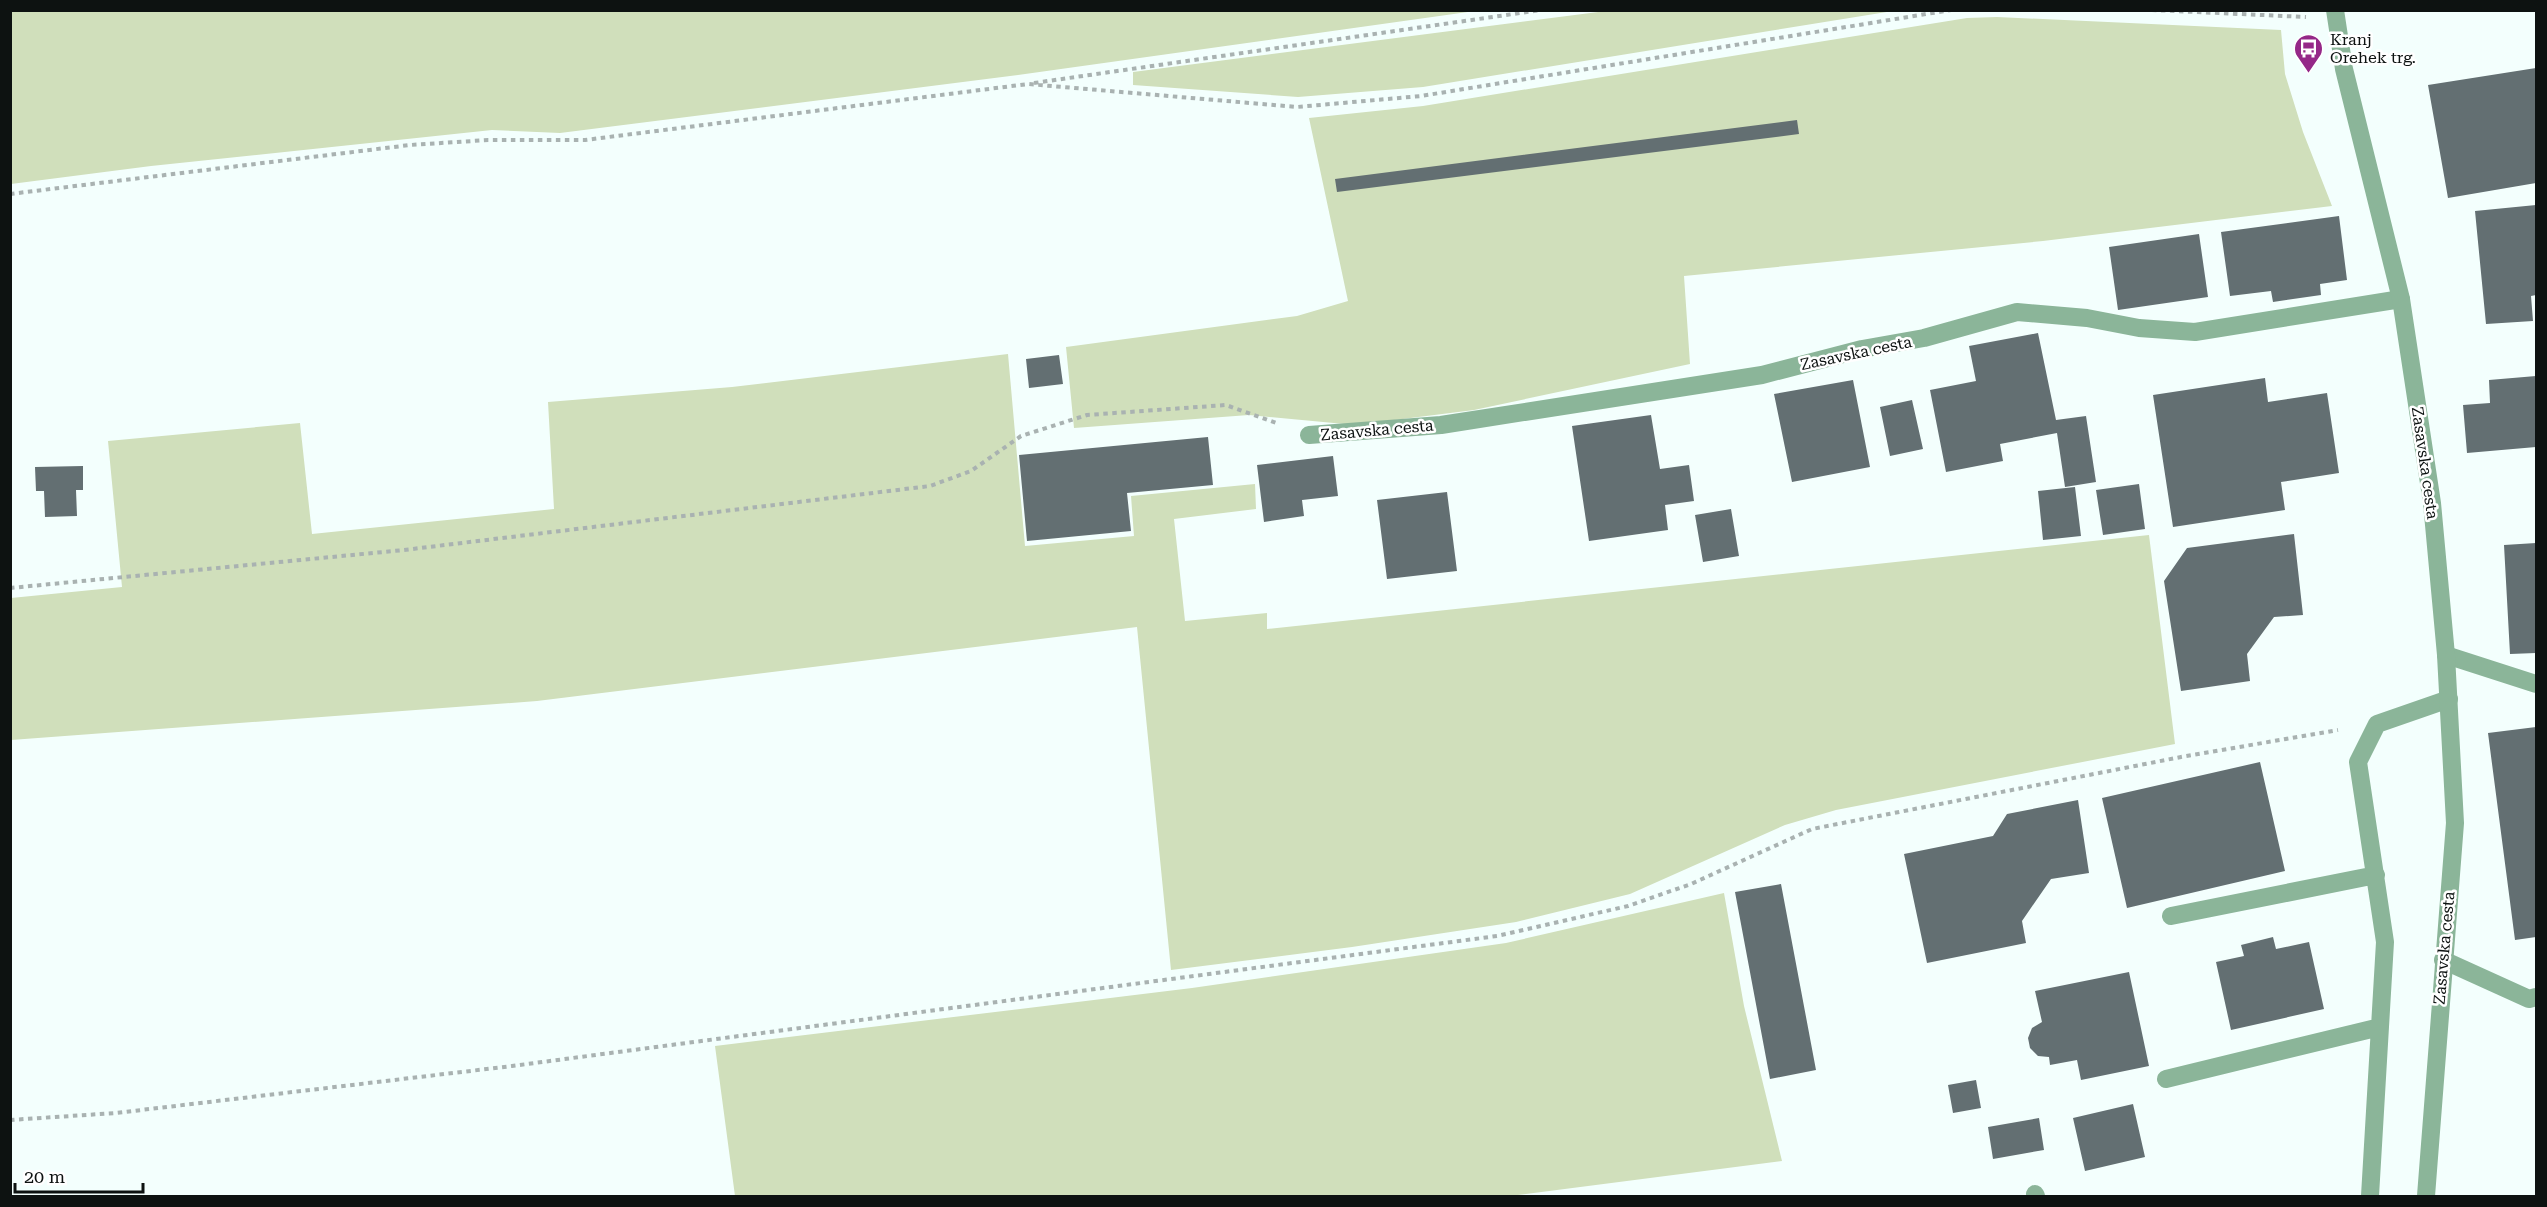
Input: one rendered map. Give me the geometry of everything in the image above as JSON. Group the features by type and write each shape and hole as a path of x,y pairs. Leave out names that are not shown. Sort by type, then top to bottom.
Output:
{"street":[{"name":"Zasavska cesta","path":"2336,14 2344,69 2401,299 2432,503 2446,655 2455,823 2442,960 2426,1197"},
{"name":"Zasavska cesta","path":"1309,435 1441,425 1762,375 1862,349 1924,338 2017,312 2087,318 2139,328 2195,332 2401,299"},
{"path":"2446,655 2536,684"},
{"path":"2370,1197 2385,942 2358,762 2377,724 2449,699"},
{"path":"2171,916 2376,876"},
{"path":"2442,960 2529,999 2536,997"},
{"path":"2166,1079 2380,1027"}],"path":[{"path":"10,194 410,145 488,140 585,140 1028,84 1541,10"},
{"path":"1028,84 1297,107 1421,96 1951,10"},
{"path":"2152,10 2336,14"},
{"path":"10,588 404,550 930,486 971,471 1021,436 1087,415 1226,405 1309,435"},
{"path":"10,1120 116,1113 512,1066 1497,936 1628,906 1691,884 1812,829 2181,757 2377,724"}],"green space":[{"path":"10,11 1475,11 1018,75 560,133 492,130 151,166 11,184"},
{"path":"1606,11 1893,11 1423,87 1298,97 1133,85 1133,72"},
{"path":"1997,17 2281,30 2285,74 2303,132 2332,206 2043,241 1684,276 1690,364 1474,410 1355,425 1249,415 1074,428 1066,347 1297,316 1348,301 1309,118 1423,106 1967,18"},
{"path":"1008,354 1025,546 1134,536 1131,496 1255,484 1256,509 1174,519 1185,621 1267,613 1267,629 2149,535 2175,744 1836,810 1785,825 1630,894 1516,922 1352,947 1171,970 1137,627 537,701 11,740 11,598 122,587 108,441 300,423 312,534 554,509 548,402 732,387"},
{"path":"1724,893 1744,1006 1782,1161 1510,1196 735,1196 715,1046 1192,988 1506,943"}],"building":[{"path":"2536,68 2536,183 2448,198 2428,85"},
{"path":"1797,120 1799,134 1337,192 1335,179"},
{"path":"2536,205 2536,295 2531,296 2533,321 2486,324 2475,211"},
{"path":"2339,216 2347,280 2320,284 2321,295 2273,302 2271,291 2230,296 2221,232"},
{"path":"2199,234 2208,297 2118,310 2109,247"},
{"path":"2038,333 2056,420 2086,416 2096,482 2065,487 2057,433 2000,444 2003,461 1946,472 1930,390 1976,381 1969,346"},
{"path":"1059,355 1063,384 1029,388 1026,359"},
{"path":"2536,376 2536,447 2467,453 2463,405 2490,403 2489,380"},
{"path":"2265,378 2268,402 2327,393 2339,473 2281,482 2285,510 2173,527 2153,395"},
{"path":"1853,380 1870,467 1792,482 1774,394"},
{"path":"1912,400 1923,449 1890,456 1880,407"},
{"path":"1651,415 1660,469 1689,465 1694,501 1665,505 1668,530 1589,541 1572,426"},
{"path":"1208,437 1213,485 1127,493 1131,531 1027,541 1019,455"},
{"path":"1333,456 1338,496 1302,500 1304,516 1264,522 1257,465"},
{"path":"83,466 83,490 76,490 77,516 45,517 44,491 36,491 35,467"},
{"path":"2139,484 2145,529 2103,535 2096,490"},
{"path":"2075,487 2081,536 2043,540 2038,491"},
{"path":"1447,492 1457,571 1387,579 1377,500"},
{"path":"1731,509 1739,556 1703,562 1695,515"},
{"path":"2294,534 2303,615 2274,617 2247,654 2250,681 2181,691 2164,581 2187,548"},
{"path":"2536,543 2536,653 2510,654 2504,545"},
{"path":"2536,727 2536,937 2515,940 2488,733"},
{"path":"2260,762 2285,871 2127,908 2102,798"},
{"path":"2078,800 2089,873 2051,879 2022,921 2026,943 1927,963 1904,854 1993,836 2007,814"},
{"path":"1781,884 1816,1070 1770,1079 1735,892"},
{"path":"2273,937 2276,949 2309,942 2324,1009 2231,1030 2216,962 2244,956 2241,945"},
{"path":"2129,972 2149,1066 2081,1080 2077,1060 2050,1065 2049,1057 2038,1056 2030,1048 2028,1038 2032,1028 2042,1022 2035,991"},
{"path":"1976,1080 1981,1108 1953,1113 1948,1085"},
{"path":"2133,1104 2145,1157 2085,1171 2073,1118"},
{"path":"2039,1118 2044,1150 1993,1159 1988,1127"}],"place":[{"name":"Kranj Orehek trg.","path":"2309,74"}]}
